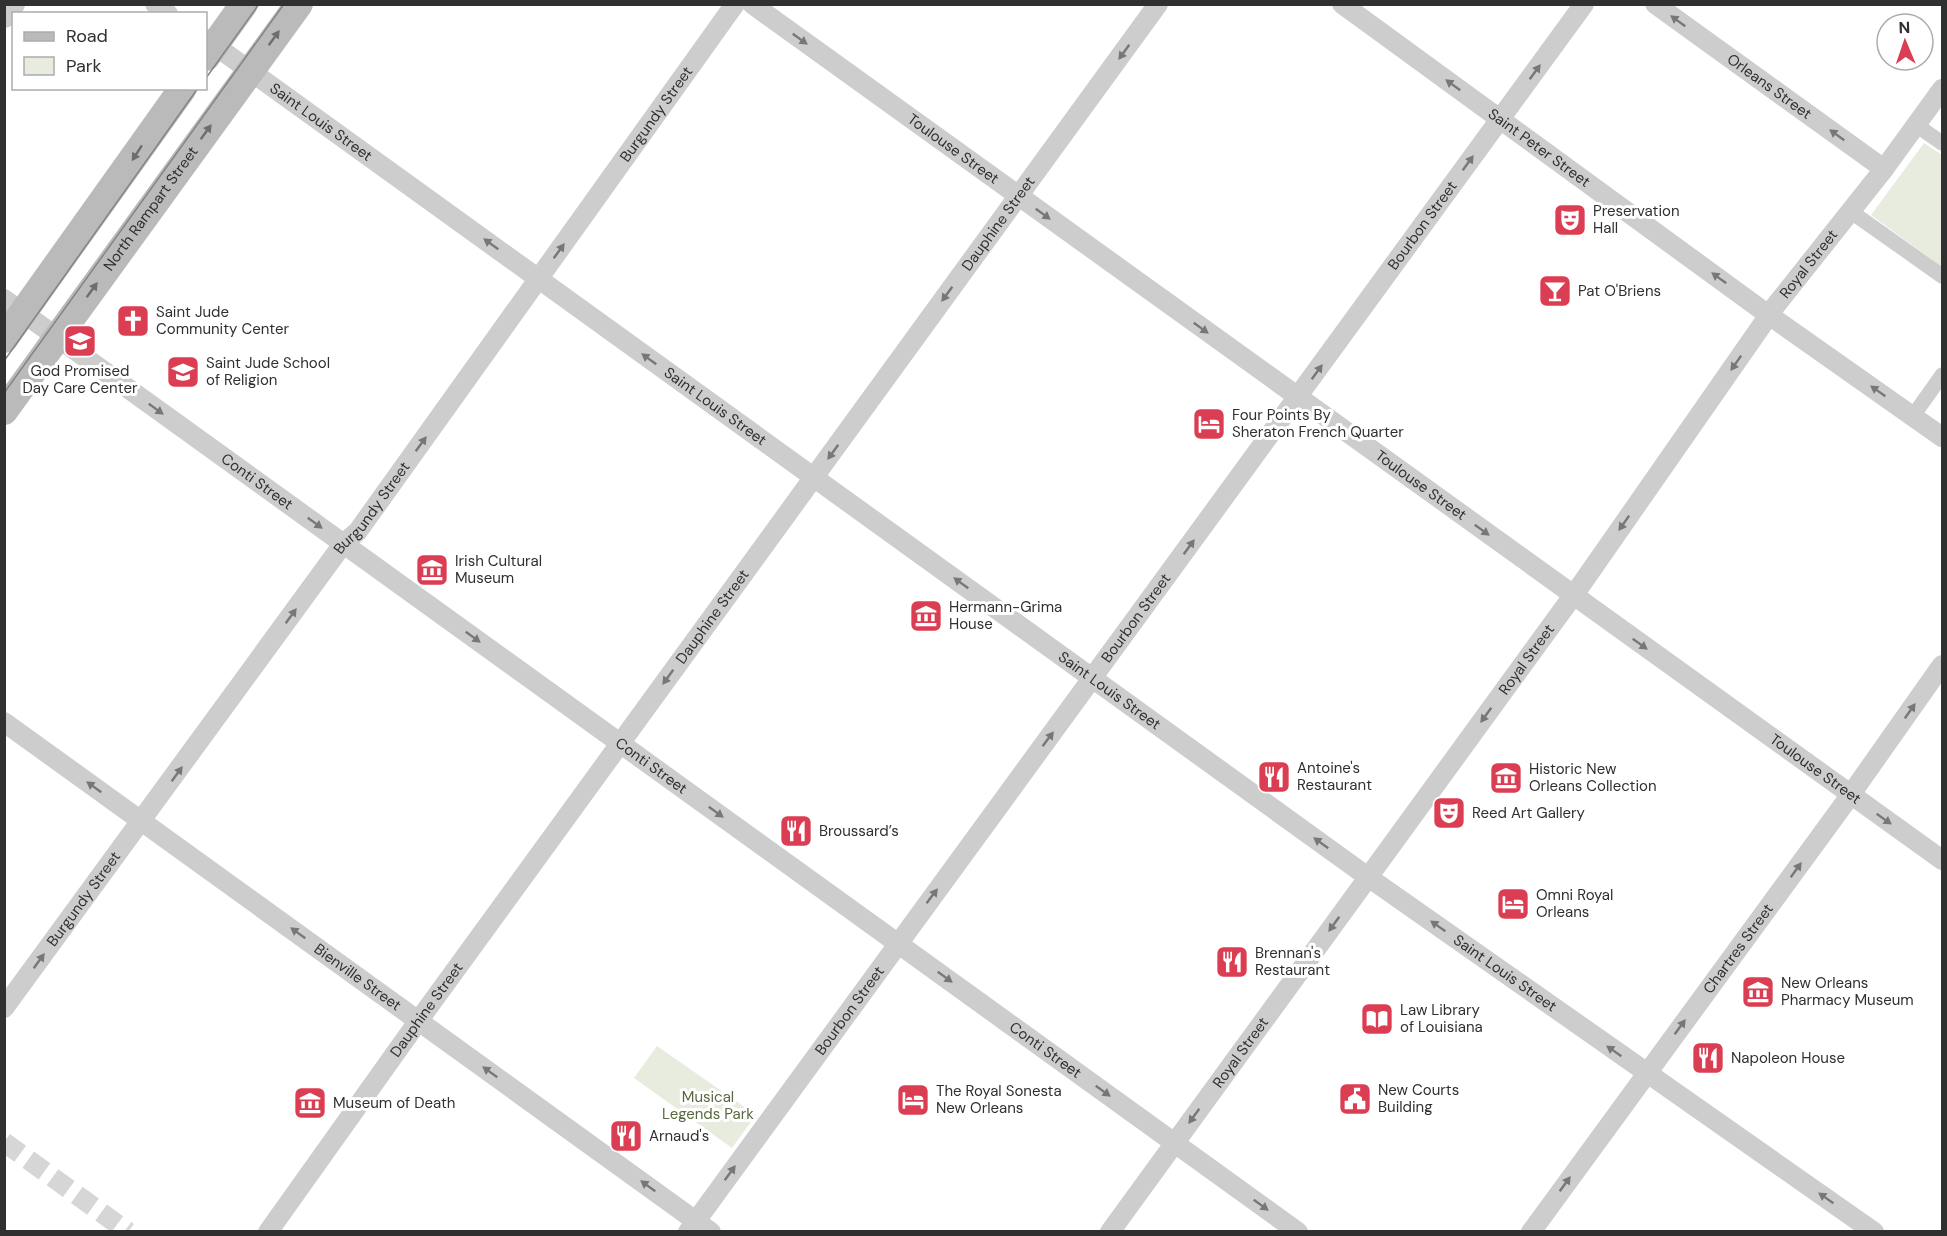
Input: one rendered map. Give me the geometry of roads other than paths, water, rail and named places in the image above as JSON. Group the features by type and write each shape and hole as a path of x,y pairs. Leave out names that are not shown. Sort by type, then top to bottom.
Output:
{"main road":[{"path":"208,47 244,4"},
{"name":"North Rampart Street","path":"4,411 298,4"},
{"path":"4,339 14,306 181,90"}],"street":[{"path":"4,16 13,4"},
{"name":"Burgundy Street","path":"4,1008 344,544 358,531 735,4"},
{"name":"Toulouse Street","path":"752,4 1942,860"},
{"name":"Dauphine Street","path":"268,1232 419,1020 1158,4"},
{"name":"Saint Peter Street","path":"1342,4 1942,437"},
{"name":"Bourbon Street","path":"698,1228 897,943 1093,679 1584,4"},
{"name":"Orleans Street","path":"1655,4 1884,169"},
{"name":"Saint Louis Street","path":"208,47 250,71 1368,877 1874,1232"},
{"name":"Royal Street","path":"1110,1232 1573,596 1770,315 1884,169 1942,89"},
{"path":"1916,125 1942,143"},
{"path":"1850,211 1942,276"},
{"name":"Conti Street","path":"14,306 1298,1232"},
{"path":"1913,416 1942,375"},
{"name":"Chartres Street","path":"1531,1232 1850,795 1942,665"},
{"name":"Bienville Street","path":"4,722 419,1020 698,1228"}],"tunnel":[{"path":"4,1142 128,1232"}],"tram line":[{"path":"207,77 259,4"},
{"path":"4,393 284,4"},
{"path":"4,361 197,90"}],"place":[{"name":"Preservation Hall","path":"1570,220"},
{"name":"Pat O'Briens","path":"1555,291"},
{"name":"Saint Jude Community Center","path":"133,321"},
{"name":"God Promised Day Care Center","path":"80,341"},
{"name":"Saint Jude School of Religion","path":"183,372"},
{"name":"Four Points By Sheraton French Quarter","path":"1209,424"},
{"name":"Irish Cultural Museum","path":"432,570"},
{"name":"Hermann-Grima House","path":"926,616"},
{"name":"Antoine's Restaurant","path":"1274,777"},
{"name":"Historic New Orleans Collection","path":"1506,778"},
{"name":"Reed Art Gallery","path":"1449,813"},
{"name":"Broussard’s","path":"796,831"},
{"name":"Omni Royal Orleans","path":"1513,904"},
{"name":"Brennan's Restaurant","path":"1232,962"},
{"name":"New Orleans Pharmacy Museum","path":"1758,992"},
{"name":"Law Library of Louisiana","path":"1377,1019"},
{"name":"Napoleon House","path":"1708,1058"},
{"name":"New Courts Building","path":"1355,1099"},
{"name":"The Royal Sonesta New Orleans","path":"913,1100"},
{"name":"Museum of Death","path":"310,1103"},
{"name":"Arnaud's","path":"626,1136"}],"park label":[{"name":"Musical Legends Park","path":"708,1106"}]}
